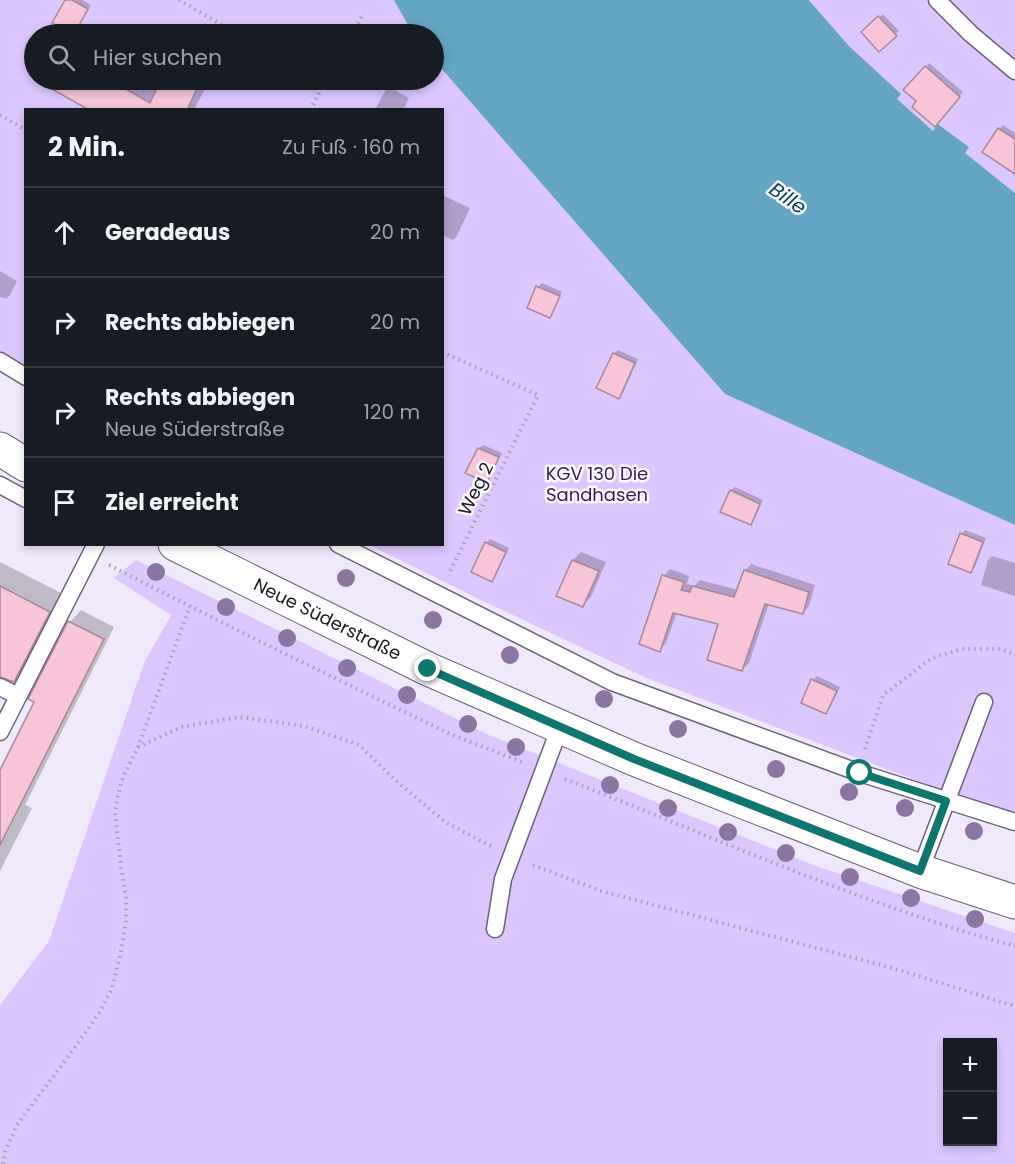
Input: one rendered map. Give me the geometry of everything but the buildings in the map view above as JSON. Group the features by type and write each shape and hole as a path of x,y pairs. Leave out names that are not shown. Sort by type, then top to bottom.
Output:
{"street":[{"path":"0,449 24,464"},
{"name":"Neue Süderstraße","path":"179,546 428,669 634,759 920,871 1015,902"}],"lane":[{"path":"938,0 971,34 1015,71"},
{"path":"0,362 24,376"},
{"path":"0,485 24,498"},
{"path":"0,732 95,546"},
{"path":"342,546 612,682 860,773 1015,822"},
{"path":"0,687 18,696"},
{"path":"920,871 984,702"},
{"path":"495,929 503,879 560,727"}],"path":[{"path":"178,0 220,24"},
{"path":"358,24 364,13"},
{"path":"311,108 320,90"},
{"path":"0,115 24,129"},
{"name":"Weg 2","path":"438,596 538,395 444,353"},
{"path":"3,1164 5,1152 17,1125 99,1013 112,989 122,947 126,905 115,812 123,777 138,747 190,606"},
{"path":"860,773 861,761 883,695 932,658 962,649 1001,649 1015,655"},
{"path":"138,747 181,727 239,717 304,726 359,745 394,779 445,822 511,857 601,891 889,967 1015,1006"}],"green space":[{"name":"KGV 130 Die Sandhasen","path":"0,0 394,0 407,24 24,24 24,90 444,90 444,71 725,394 1015,525 1015,814 955,795 644,677 371,546 444,546 444,108 24,108 24,367 0,352"},
{"path":"810,0 1015,0 1015,193 965,153 969,147 939,124 933,131 896,99 900,94 849,46"},
{"path":"136,560 489,735 816,866 1015,933 1015,1164 0,1164 0,1005 49,941 144,663 171,615 114,578"}],"water":[{"name":"Bille","path":"394,0 809,0 849,46 901,94 897,99 933,131 938,124 969,147 965,153 1015,193 1015,525 725,394 444,71 444,24 407,24"}],"route":[{"path":"428,669 634,759 920,871 946,801 860,773"}]}
